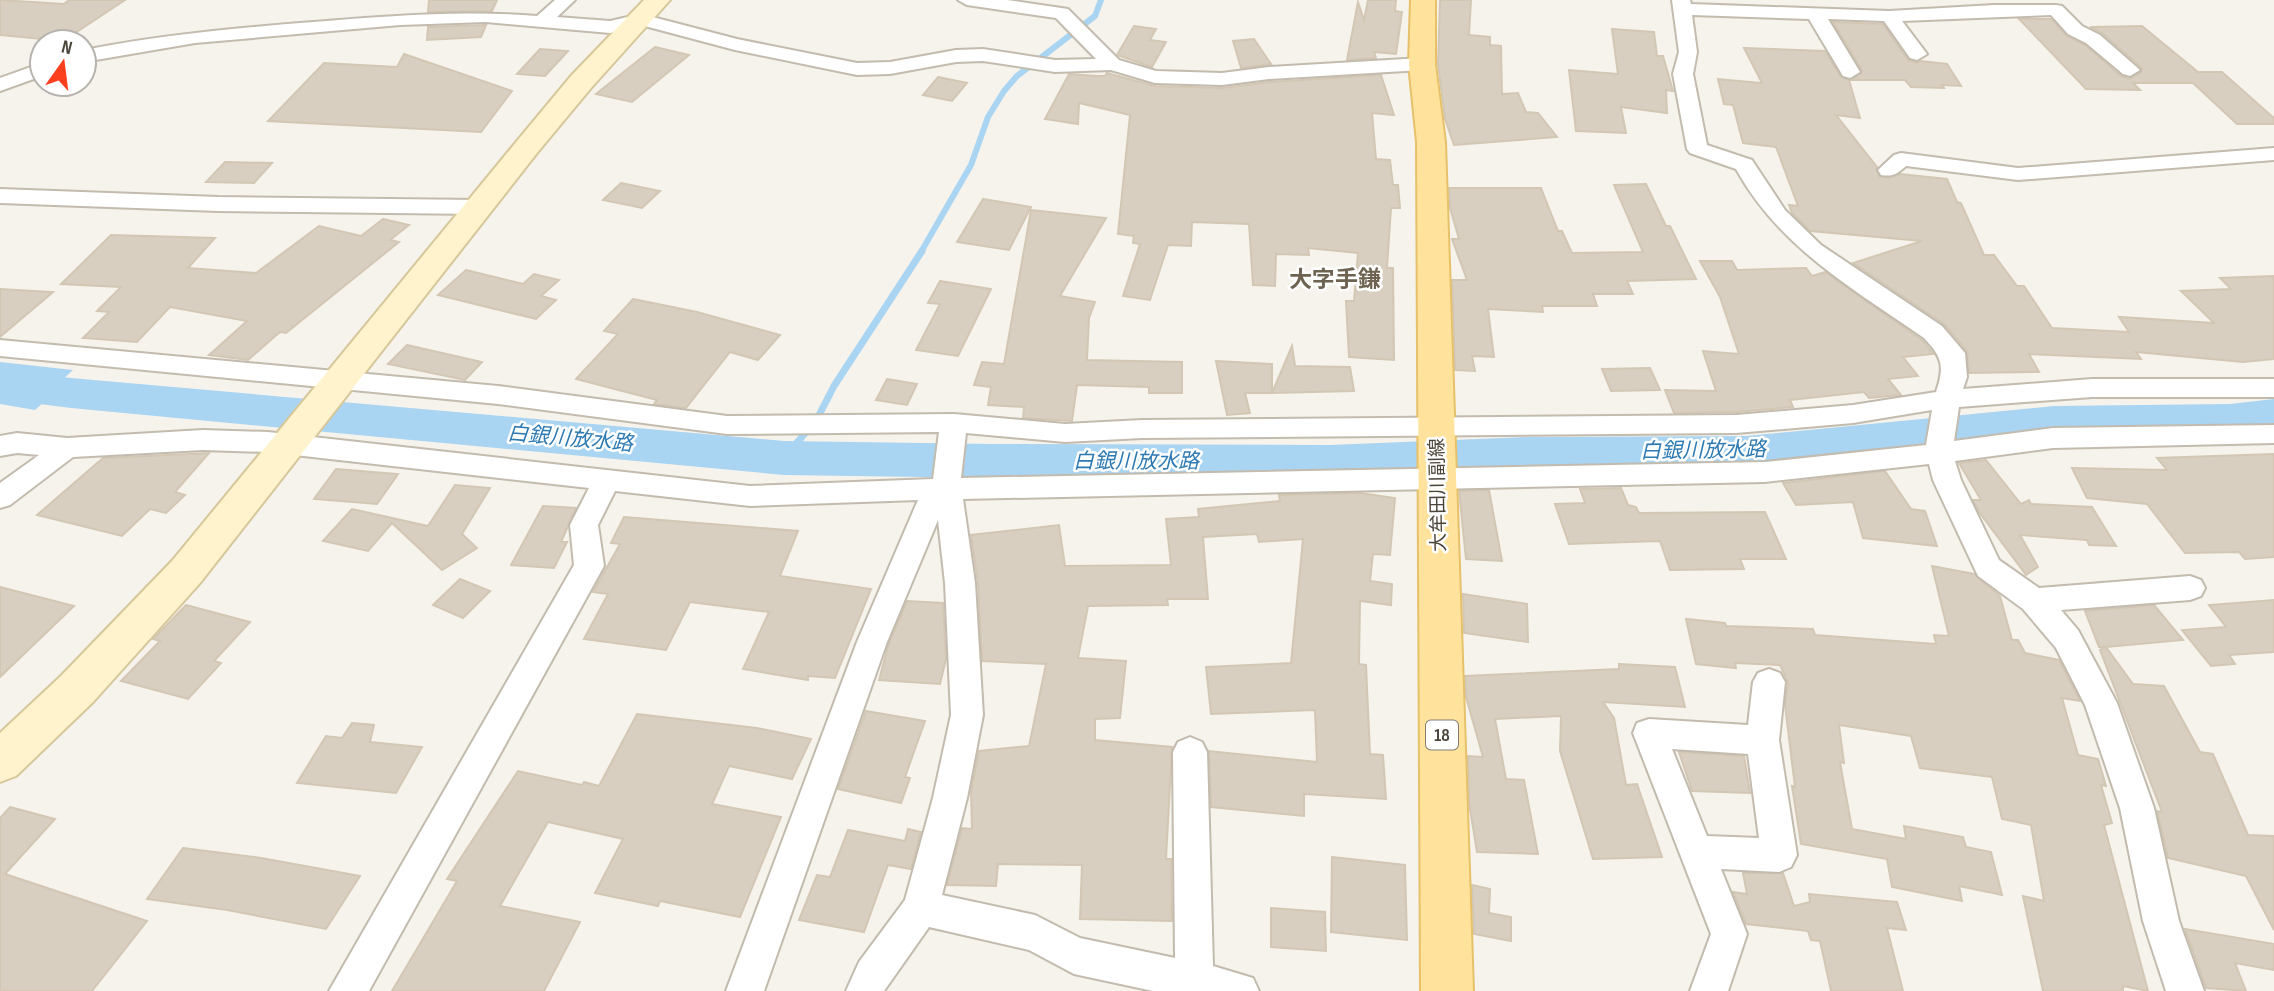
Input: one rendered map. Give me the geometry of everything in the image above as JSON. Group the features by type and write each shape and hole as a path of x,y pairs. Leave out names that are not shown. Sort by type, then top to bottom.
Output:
{"main road":[{"name":"大牟田川副線","path":"1423,0 1422,64 1431,142 1447,991"}],"street":[{"path":"542,21 566,0"},
{"path":"970,0 1062,13 1112,64"},
{"path":"2130,69 2094,38 2075,30 2056,10 1994,9 1889,16 1816,15 1682,4 1688,52 1683,74 1697,149 1744,166 1777,215 1813,250 1933,332 1952,353 1954,377 1947,399 1939,451 1947,480 1988,568 2034,600 2067,639 2101,703 2137,808 2161,920 2185,991"},
{"path":"646,6 735,44 857,69 890,68 956,56 983,55 1055,66 1112,64 1155,77 1222,79 1269,73 1422,64"},
{"path":"0,734 114,622 278,443 610,27 646,6"},
{"path":"0,197 468,207 646,6"},
{"path":"1816,15 1850,72"},
{"path":"1889,16 1917,54"},
{"path":"98,53 195,37 400,20 486,17 610,27"},
{"path":"0,85 28,74"},
{"path":"1889,170 1901,159 2018,174 2274,154"},
{"path":"0,348 498,395 727,425 1065,433 1142,429 1436,430 1736,424 1853,414 1947,399 2092,388 2274,388"},
{"path":"745,991 872,642 944,487 953,429"},
{"path":"0,446 17,443 67,448 203,440 278,443 750,496 944,487 1765,472 1850,465 1939,451 2053,438 2274,435"},
{"path":"0,762 137,627 186,572 278,443"},
{"path":"0,498 67,448"},
{"path":"348,991 589,566 584,525 607,480"},
{"path":"865,991 872,975 921,908 950,798 967,715 960,583 944,487"},
{"path":"2034,600 2190,588"},
{"path":"1696,852 1779,855 1763,740 1769,682"},
{"path":"1709,991 1729,934 1649,733 1763,740"},
{"path":"1190,751 1194,980"},
{"path":"921,908 1035,933 1074,955 1240,991"}],"water":[{"path":"0,362 73,370 62,380 76,383 52,404 44,402 35,410 0,404"}],"building":[{"path":"0,0 64,4 69,0 125,0 83,28 28,28 28,38 0,35"},
{"path":"429,0 497,0 492,11 428,12"},
{"path":"1368,0 1396,0 1395,11 1402,12 1396,54 1374,52 1376,58 1347,60 1358,2 1364,20"},
{"path":"1440,0 1471,0 1469,35 1490,37 1490,45 1501,46 1502,94 1518,93 1526,112 1538,113 1557,137 1454,145 1445,119 1438,64"},
{"path":"2019,19 2051,19 2067,36 2085,45 2121,76 2129,79 2141,72 2142,68 2102,33 2090,27 2142,26 2198,72 2222,72 2274,118 2274,124 2237,124 2193,83 2133,83 2140,90 2086,89"},
{"path":"1833,22 1883,24 1908,60 1916,63 1921,61 1947,64 1961,86 1911,87 1905,80 1852,80 1862,71"},
{"path":"486,25 481,37 427,40 428,27"},
{"path":"1134,26 1156,29 1150,40 1166,42 1152,67 1117,55"},
{"path":"1612,29 1654,32 1657,56 1663,56 1673,91 1666,90 1667,113 1621,107 1626,133 1576,131 1569,70 1618,74"},
{"path":"1254,39 1271,64 1241,68 1233,41"},
{"path":"655,47 689,55 632,102 596,94"},
{"path":"1744,48 1825,51 1841,77 1849,80 1860,118 1836,115 1877,167 1879,176 1889,178 1900,174 1947,179 1984,255 1994,255 2017,286 2024,286 2052,328 2129,332 2119,317 2214,323 2181,291 2231,289 2220,278 2274,276 2274,359 2243,362 2136,352 2141,359 2029,354 2039,372 1969,373 1967,351 1944,324 1853,263 1922,241 1810,231 1792,213 1789,205 1798,206 1776,147 1743,143 1733,105 1724,104 1718,79 1762,83"},
{"path":"540,49 568,51 545,76 517,74"},
{"path":"404,54 512,91 481,132 268,121 324,63 397,67"},
{"path":"1107,73 1155,86 1222,88 1269,82 1381,75 1394,115 1372,113 1376,159 1390,160 1393,185 1398,185 1400,208 1391,208 1387,268 1393,268 1394,360 1349,357 1346,301 1354,301 1358,253 1308,248 1309,255 1276,254 1275,286 1253,285 1249,224 1192,222 1191,246 1168,245 1150,300 1123,296 1140,244 1133,243 1134,236 1118,234 1130,115 1079,103 1078,124 1045,119 1069,74 1105,76"},
{"path":"938,77 967,83 952,101 923,95"},
{"path":"225,162 272,163 254,183 206,182"},
{"path":"621,183 660,191 642,208 603,200"},
{"path":"1646,184 1696,279 1627,281 1633,294 1593,294 1597,306 1542,306 1543,312 1488,309 1494,357 1472,356 1475,371 1455,370 1452,280 1467,280 1452,239 1459,239 1450,208 1449,188 1541,188 1558,231 1562,231 1572,253 1643,252 1614,185"},
{"path":"983,199 1031,207 1009,250 957,242"},
{"path":"1031,210 1106,218 1060,296 1095,302 1089,318 1087,360 1182,362 1182,393 1149,393 1149,387 1077,385 1072,421 1023,418 1024,407 988,405 991,387 974,385 982,362 1004,364"},
{"path":"383,219 409,225 390,240 399,242 286,333 280,332 248,360 209,355 247,321 170,307 137,342 83,338 109,312 97,311 121,287 61,284 111,235 215,238 188,268 256,273 319,226 361,236"},
{"path":"1700,261 1732,261 1737,270 1806,268 1812,276 1825,272 1922,340 1933,354 1903,357 1918,376 1888,379 1901,395 1869,398 1864,392 1790,400 1793,407 1736,412 1674,413 1665,390 1716,391 1703,351 1739,354 1720,297"},
{"path":"466,270 523,284 534,274 559,280 541,296 556,300 536,319 438,295"},
{"path":"940,281 991,289 958,356 916,350 940,304 928,303"},
{"path":"0,289 53,292 0,337"},
{"path":"633,299 697,312 780,335 758,360 730,352 686,408 654,404 657,400 576,379 618,334 604,331"},
{"path":"407,345 482,362 465,380 388,364"},
{"path":"1292,346 1295,366 1350,367 1354,391 1272,393"},
{"path":"1216,361 1272,364 1272,393 1245,393 1250,413 1227,415"},
{"path":"1650,368 1660,390 1611,391 1602,369"},
{"path":"887,379 917,384 907,405 876,400"},
{"path":"209,453 175,492 185,495 166,513 150,509 122,536 37,515 103,458"},
{"path":"2274,454 2274,557 2245,559 2239,552 2185,553 2147,504 2087,498 2072,468 2167,470 2157,458"},
{"path":"1986,460 2021,504 2029,500 2031,504 2092,507 2116,546 2089,545 2087,540 2020,535 2038,567 2026,575 1979,512 1973,500 1981,500 1959,463"},
{"path":"336,469 398,474 377,504 314,499"},
{"path":"1885,471 1911,509 1925,511 1937,546 1863,538 1853,502 1796,505 1783,483"},
{"path":"455,485 490,488 462,534 477,548 442,570 392,523 368,551 323,541 352,509 428,526"},
{"path":"1621,488 1628,505 1636,507 1639,513 1765,512 1786,559 1740,559 1744,569 1670,570 1660,541 1569,544 1555,504 1585,503 1580,489"},
{"path":"1489,490 1502,561 1466,559 1459,491"},
{"path":"1360,493 1395,498 1390,555 1373,554 1370,581 1392,584 1391,605 1360,601 1359,664 1366,665 1370,754 1383,755 1386,799 1304,794 1304,816 1211,807 1209,751 1317,762 1315,710 1211,714 1206,667 1291,663 1303,539 1259,542 1257,534 1203,537 1208,599 1167,599 1168,605 1088,606 1078,658 1126,661 1120,718 1095,719 1095,740 1172,747 1166,859 1171,859 1172,921 1080,919 1082,865 998,864 996,886 947,885 962,828 972,829 971,792 979,751 1029,746 1046,664 982,661 978,583 971,535 1059,525 1065,566 1171,565 1166,519 1199,517 1198,509 1280,501 1279,495"},
{"path":"543,506 576,508 561,542 567,542 554,568 511,565"},
{"path":"624,517 798,531 780,576 871,589 835,678 808,676 808,680 743,669 769,612 690,602 666,650 584,639 608,594 593,592 620,544 611,543"},
{"path":"1932,566 1974,574 2000,596 2012,640 2018,640 2025,653 2059,660 2080,701 2062,698 2078,755 2098,759 2106,786 2101,785 2112,823 2104,825 2148,991 2123,986 2123,991 2043,991 2023,896 2044,901 2031,825 2002,819 1992,777 1920,768 1911,736 1839,725 1844,763 1840,762 1852,829 1906,839 1904,826 1963,837 1966,847 1991,852 2002,895 1959,886 1962,901 1892,887 1887,859 1801,844 1792,786 1795,787 1785,705 1788,682 1780,665 1735,663 1736,668 1696,664 1686,619 1725,623 1726,626 1813,629 1815,635 1936,644 1934,635 1949,636"},
{"path":"460,579 490,591 463,618 433,605"},
{"path":"0,587 74,606 0,677"},
{"path":"1463,594 1527,604 1528,642 1464,633"},
{"path":"2274,600 2274,652 2229,655 2235,664 2211,666 2182,630 2226,627 2209,605"},
{"path":"907,601 943,603 946,659 940,684 879,680 889,643"},
{"path":"186,605 250,622 214,661 221,663 188,699 121,681 160,641 153,639"},
{"path":"2154,605 2183,640 2106,647 2133,684 2164,686 2200,752 2213,754 2248,835 2274,836 2274,930 2246,876 2168,858 2157,811 2162,812 2100,650 2105,647 2099,647 2085,611"},
{"path":"1619,664 1675,667 1685,707 1603,702 1614,718 1626,785 1637,784 1662,857 1593,859 1560,751 1561,716 1495,719 1506,779 1524,780 1538,854 1477,852 1469,803 1468,756 1483,757 1466,697 1465,676 1619,669"},
{"path":"866,711 925,721 905,777 910,778 901,803 838,789"},
{"path":"637,714 757,728 811,739 792,779 729,766 712,804 781,817 740,917 660,901 658,906 595,893 623,839 548,822 500,906 580,922 544,991 392,991 457,881 447,879 518,771 582,785 584,782 599,786"},
{"path":"352,723 374,725 370,742 422,747 396,793 297,783 326,736 342,738"},
{"path":"1679,752 1744,756 1750,793 1692,791"},
{"path":"10,807 55,819 5,874 147,921 92,991 0,991 0,818"},
{"path":"908,829 921,832 911,869 888,865 864,932 799,920 817,875 830,877 848,830 905,841"},
{"path":"183,848 261,858 360,876 326,929 227,910 147,899"},
{"path":"1332,857 1405,865 1407,940 1331,932"},
{"path":"1743,873 1783,873 1794,906 1810,902 1809,894 1897,902 1906,930 1887,928 1903,991 1831,991 1820,941 1811,940 1808,931 1746,924 1733,892 1747,894"},
{"path":"1472,885 1490,889 1489,913 1511,917 1511,941 1474,934"},
{"path":"1271,908 1325,912 1326,951 1271,947"},
{"path":"2185,929 2274,944 2274,970 2235,963 2246,991 2206,988"}],"waterway":[{"path":"921,252 971,165 988,117 1004,91 1017,76 1095,16 1101,0"},
{"path":"784,458 817,419 834,386 922,251"},
{"name":"白銀川放水路","path":"0,384 71,393 784,458 992,461 1330,462 1529,453 1746,452 2054,422 2230,420 2274,415"}],"district":[{"name":"大字手鎌","path":"1335,279"}]}
